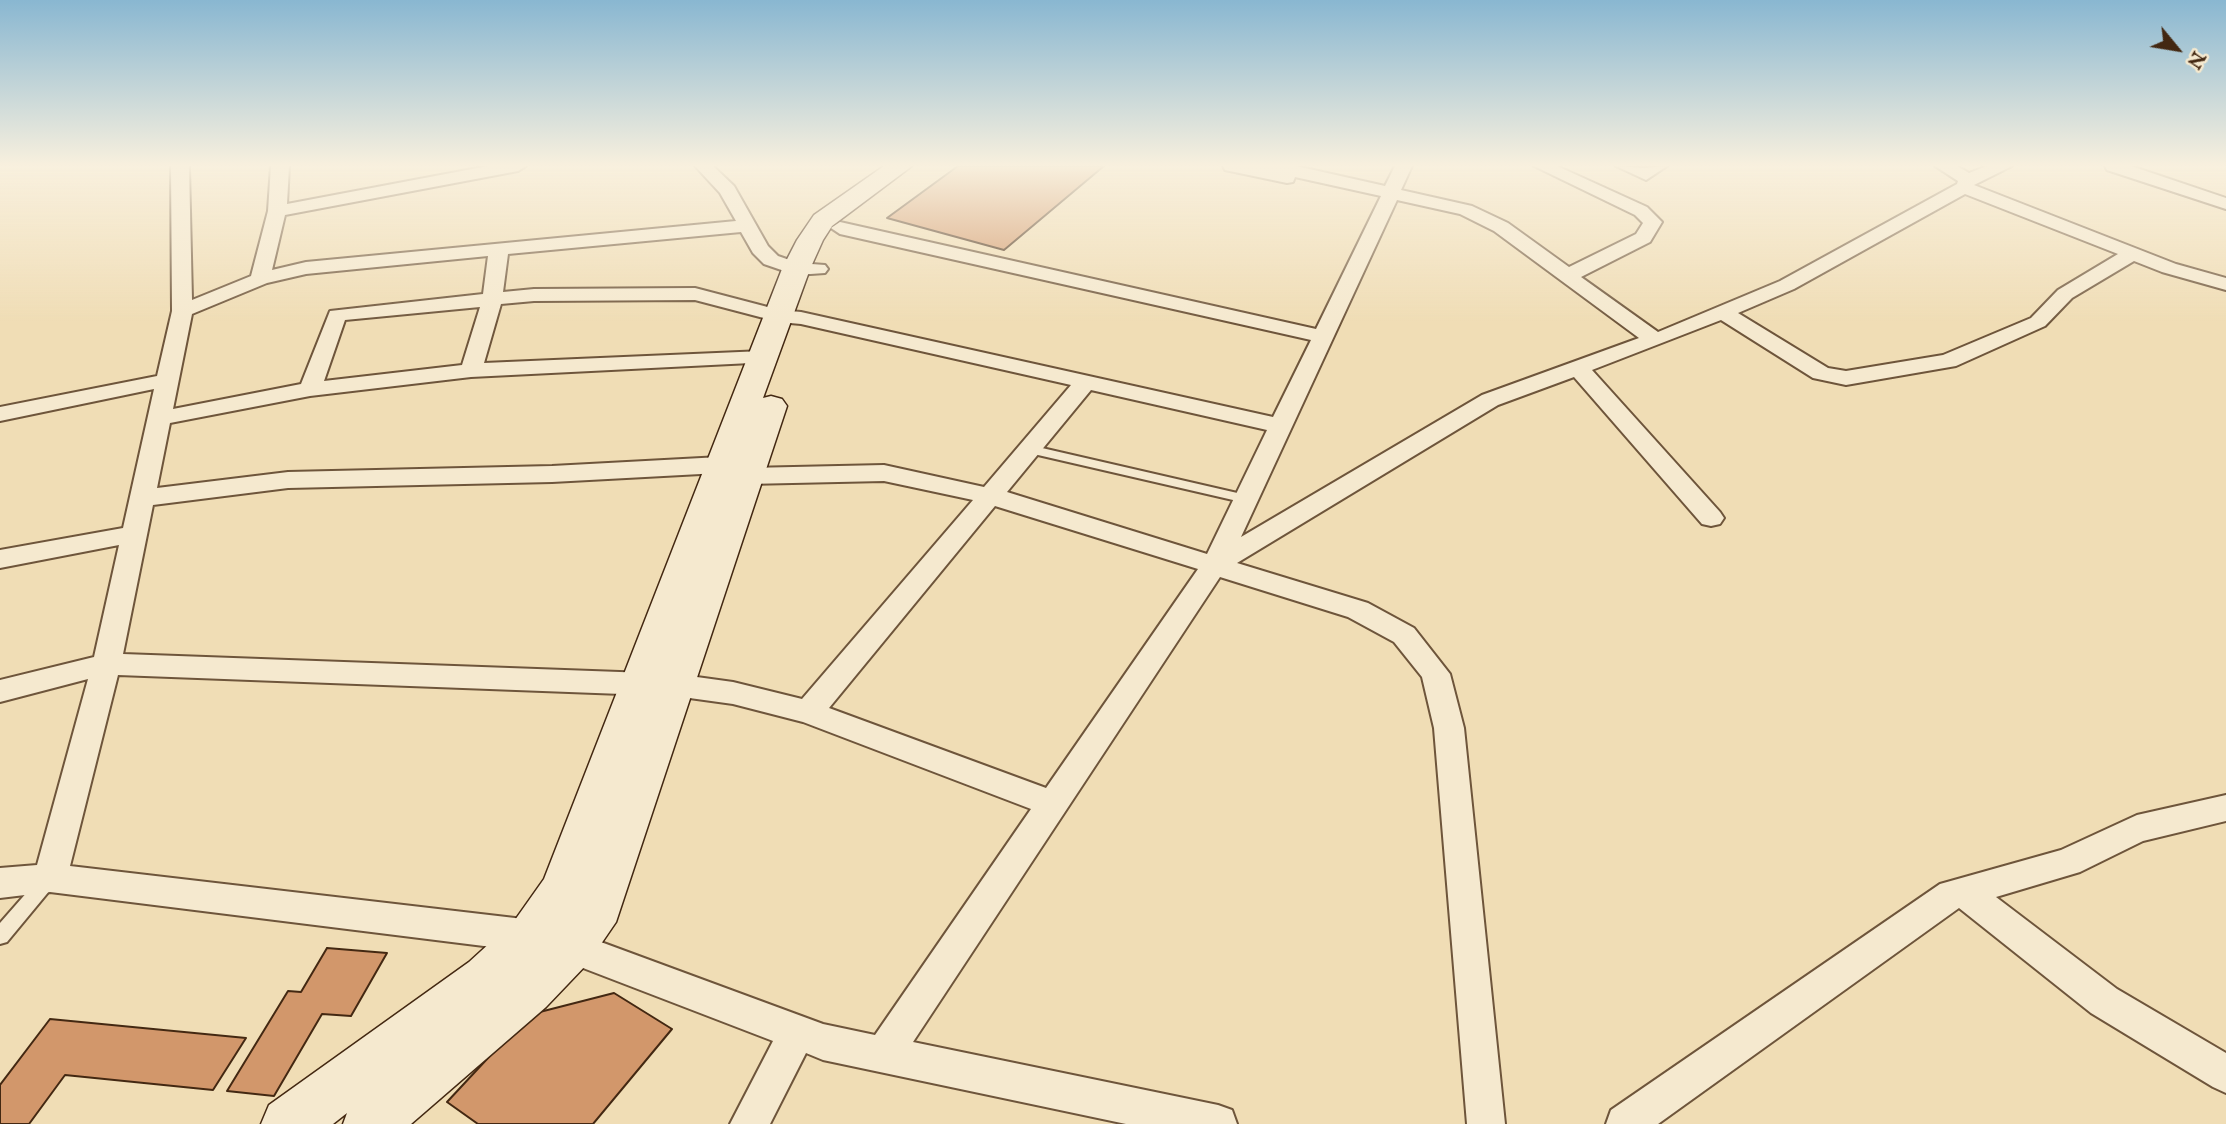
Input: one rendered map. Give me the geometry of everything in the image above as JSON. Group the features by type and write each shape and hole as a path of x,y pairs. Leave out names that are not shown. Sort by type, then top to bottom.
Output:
{"main road":[{"path":"288,1124 487,978 532,936 563,890 658,685 740,468 807,269 810,240 827,218"},
{"path":"807,269 850,218"},
{"path":"740,468 763,357 790,317"},
{"path":"370,1124 528,990 571,947 599,907 658,685"}],"street":[{"path":"50,878 107,664 169,380 182,311 181,218"},
{"path":"260,279 274,218"},
{"path":"742,218 760,249 771,260 807,269"},
{"path":"884,1054 1215,564 1380,218"},
{"path":"1483,218 1501,227 1655,340"},
{"path":"1566,276 1643,237 1653,222 1649,218"},
{"path":"1215,564 1490,400 1655,340 1787,285 1904,218"},
{"path":"2047,218 2169,268 2226,284"},
{"path":"182,311 260,279 306,268 746,226"},
{"path":"840,228 1324,337"},
{"path":"471,370 492,299 499,250"},
{"path":"1721,312 1821,373 1846,378 1948,360 2038,322 2065,294 2132,254"},
{"path":"310,389 337,315 534,295 695,294 1281,426"},
{"path":"161,418 310,389 471,370 763,357"},
{"path":"1578,368 1711,518"},
{"path":"0,414 169,380"},
{"path":"808,712 1086,382"},
{"path":"144,498 288,480 740,468 884,473 991,496 1358,610 1404,635 1436,674 1449,728 1486,1124"},
{"path":"0,559 135,534"},
{"path":"0,691 107,664 658,685 733,693 808,712 1053,804"},
{"path":"1625,1124 1952,894 2068,862 2137,830 2226,808"},
{"path":"0,883 50,878 532,936 571,947 822,1042 1218,1124"},
{"path":"1963,891 2104,1001 2226,1074"},
{"path":"749,1124 797,1032"}],"lane":[{"path":"1029,450 1246,499"},
{"path":"0,936 50,878"}],"building":[{"path":"889,218 1042,218 1004,250"},
{"path":"327,948 387,953 351,1016 322,1014 274,1096 227,1091 288,991 301,992"},
{"path":"614,993 672,1029 593,1124 478,1124 447,1102 528,1015"},
{"path":"50,1019 246,1038 213,1090 65,1075 29,1124 0,1124 0,1085"}]}
